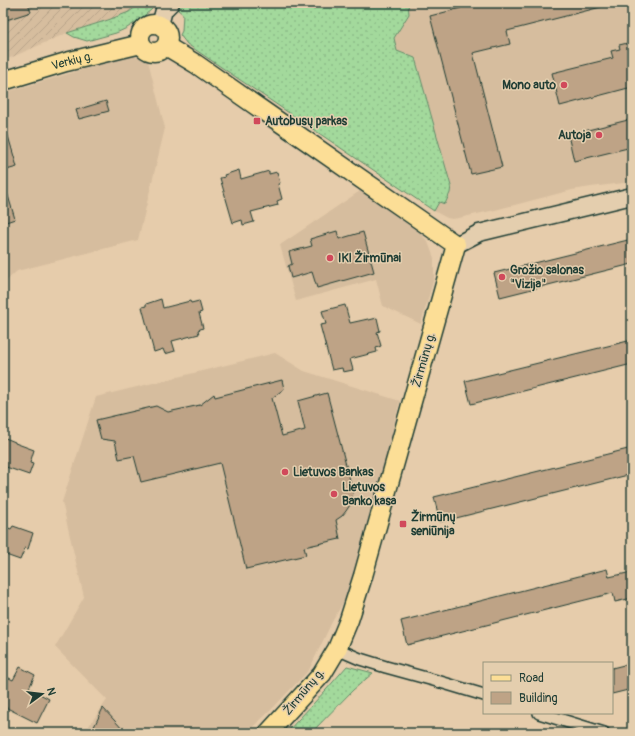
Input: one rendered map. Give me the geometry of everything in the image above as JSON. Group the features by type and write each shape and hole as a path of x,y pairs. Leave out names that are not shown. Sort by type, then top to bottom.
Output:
{"main road":[{"path":"160,25 164,10 171,3"},
{"path":"150,24 160,25 167,32 168,41 166,46 158,52 148,51 141,44 140,39 143,30 150,24"},
{"name":"Verkių g.","path":"3,81 66,62 141,44"},
{"path":"166,46 196,64 456,245 479,233 632,196"},
{"name":"Žirmūnų g.","path":"268,733 322,674 337,649 349,620 456,245"}],"street":[{"path":"337,649 360,659 483,695"},
{"path":"543,714 604,733"}],"shaded area":[{"path":"3,3 141,3 129,12 67,33 3,61"},
{"path":"408,3 632,3 632,182 572,190 459,218 447,218 434,211 439,201 445,204 450,194 451,186 415,58 397,52 394,38 409,14"},
{"path":"129,56 147,57 165,128 138,240 17,271 3,284 3,93"},
{"path":"360,191 420,233 428,242 434,258 434,278 421,324 383,306 376,279 296,301 280,245"},
{"path":"275,353 304,371 400,401 357,570 348,594 332,622 309,670 270,711 246,733 84,733 107,700 55,647 84,597 62,502 96,397"}],"green space":[{"path":"141,3 158,3 139,20 116,33 87,41 67,33 129,12"},
{"path":"181,3 408,3 409,14 394,38 397,51 415,58 451,186 450,193 445,204 439,202 434,211 187,44 180,35 182,31 183,14 178,10"},
{"path":"347,666 373,673 353,690 311,733 286,733 326,690"}],"building":[{"path":"3,3 28,3 31,12 3,21"},
{"path":"460,3 600,3 601,7 507,31 510,44 473,53 502,167 471,174 430,16 461,8"},
{"path":"632,42 632,87 560,106 552,73 613,58 611,51 620,49 619,45"},
{"path":"106,101 109,111 79,119 76,110"},
{"path":"632,119 632,147 574,161 568,135"},
{"path":"6,129 17,167 3,171 3,130"},
{"path":"239,170 241,179 269,171 269,174 277,172 280,183 278,184 282,199 277,201 278,205 251,212 254,222 243,225 242,220 233,223 220,178 225,177 224,175"},
{"path":"3,189 6,189 15,219 3,223"},
{"name":"IKI Žirmūnai","path":"337,231 339,239 363,232 374,272 317,288 312,272 291,278 288,266 292,264 289,252 312,246 310,239"},
{"path":"632,239 632,264 500,297 494,273"},
{"path":"161,299 163,308 190,301 191,303 199,301 202,312 199,313 203,328 198,330 199,334 172,341 175,351 165,354 163,349 154,352 142,307 146,306 146,304"},
{"path":"345,305 350,323 377,318 380,331 377,332 381,346 376,348 377,352 350,359 353,370 343,372 342,368 332,370 320,325 326,324 322,311"},
{"path":"632,340 632,364 471,404 465,381"},
{"name":"Lietuvos Bankas","path":"282,380 284,389 272,398 282,436 305,430 298,401 327,393 353,492 352,499 346,511 336,520 340,539 304,547 306,555 246,569 220,463 141,482 134,456 119,459 115,441 101,439 96,420 156,406 168,412 200,405 214,394 215,397"},
{"path":"3,437 34,450 30,463 33,464 29,475 3,466"},
{"path":"632,448 632,474 440,522 434,497"},
{"path":"3,526 11,529 13,526 33,533 28,549 25,548 20,560 3,554"},
{"path":"607,569 609,577 632,572 632,598 615,602 613,593 407,645 401,621"},
{"path":"632,663 632,689 613,694 613,668"},
{"path":"20,667 35,675 29,688 49,699 37,723 3,706 3,675 13,680"},
{"path":"103,708 126,733 91,733"}],"place":[{"name":"Mono auto","path":"564,85"},
{"name":"Autobusų parkas","path":"257,121"},
{"name":"Autoja","path":"599,135"},
{"name":"IKI Žirmūnai","path":"330,258"},
{"name":"Grožio salonas \"Vizija\"","path":"502,277"},
{"name":"Lietuvos Bankas","path":"285,472"},
{"name":"Lietuvos Banko kasa","path":"334,494"},
{"name":"Žirmūnų seniūnija","path":"403,524"}]}
